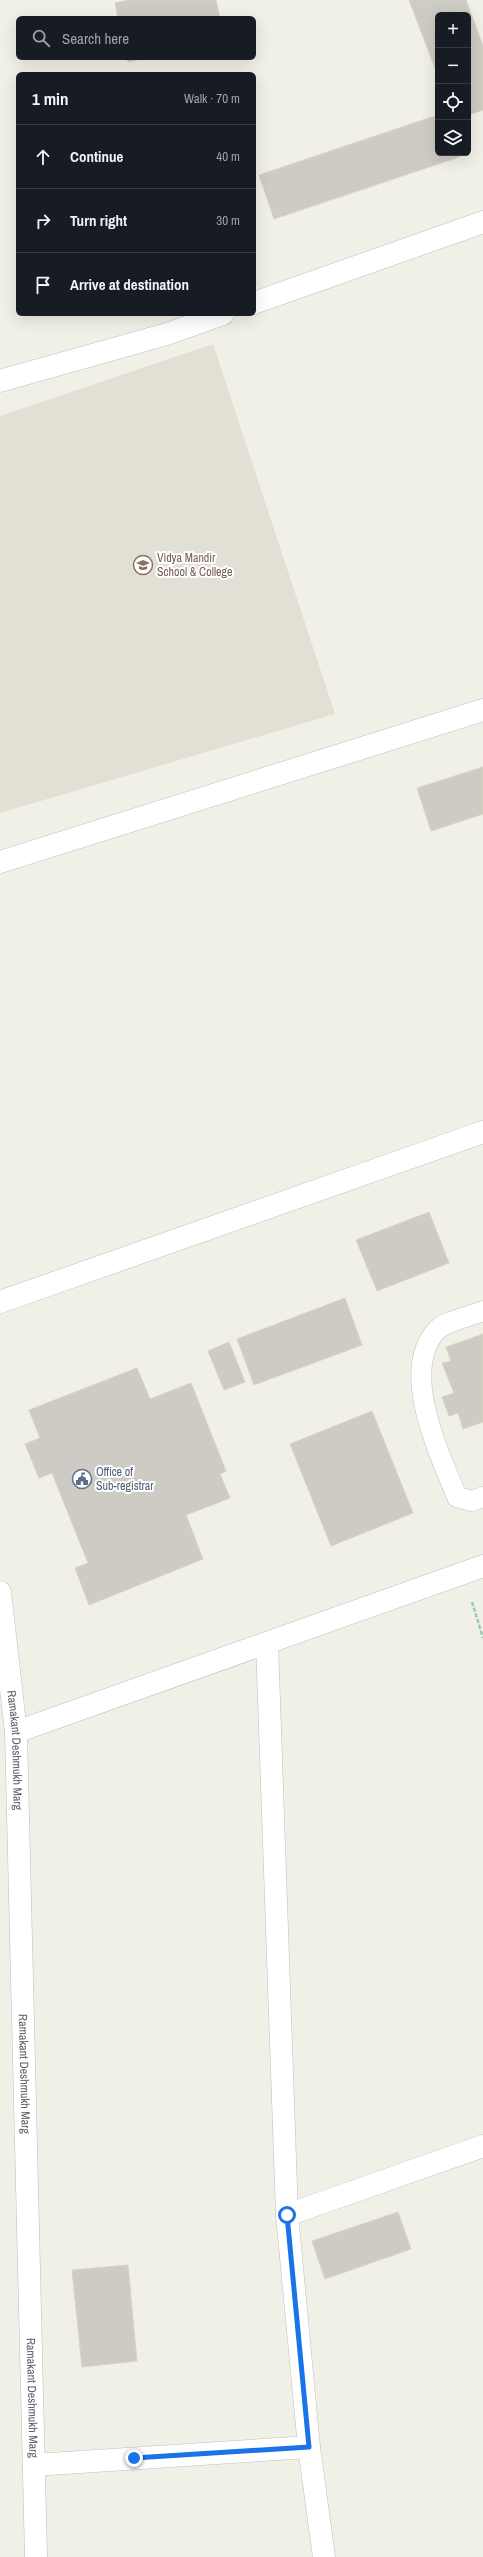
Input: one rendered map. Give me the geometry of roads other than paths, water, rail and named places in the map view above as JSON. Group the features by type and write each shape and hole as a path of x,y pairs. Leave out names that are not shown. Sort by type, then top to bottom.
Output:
{"street":[{"path":"256,302 483,222"},
{"path":"0,381 167,334 218,316"},
{"path":"0,862 483,710"},
{"path":"0,1302 483,1132"},
{"path":"16,1732 483,1566"},
{"name":"Ramakant Deshmukh Marg","path":"0,1592 16,1732 36,2557"},
{"path":"268,1643 287,2215 309,2447 324,2557"},
{"path":"287,2215 483,2146"},
{"path":"34,2465 309,2447"}],"lane":[{"path":"483,1311 438,1328 429,1342 421,1370 426,1418 457,1497 472,1501 483,1497"}],"place":[{"name":"Vidya Mandir School & College","path":"143,565"},
{"name":"Office of Sub-registrar","path":"82,1479"}]}
